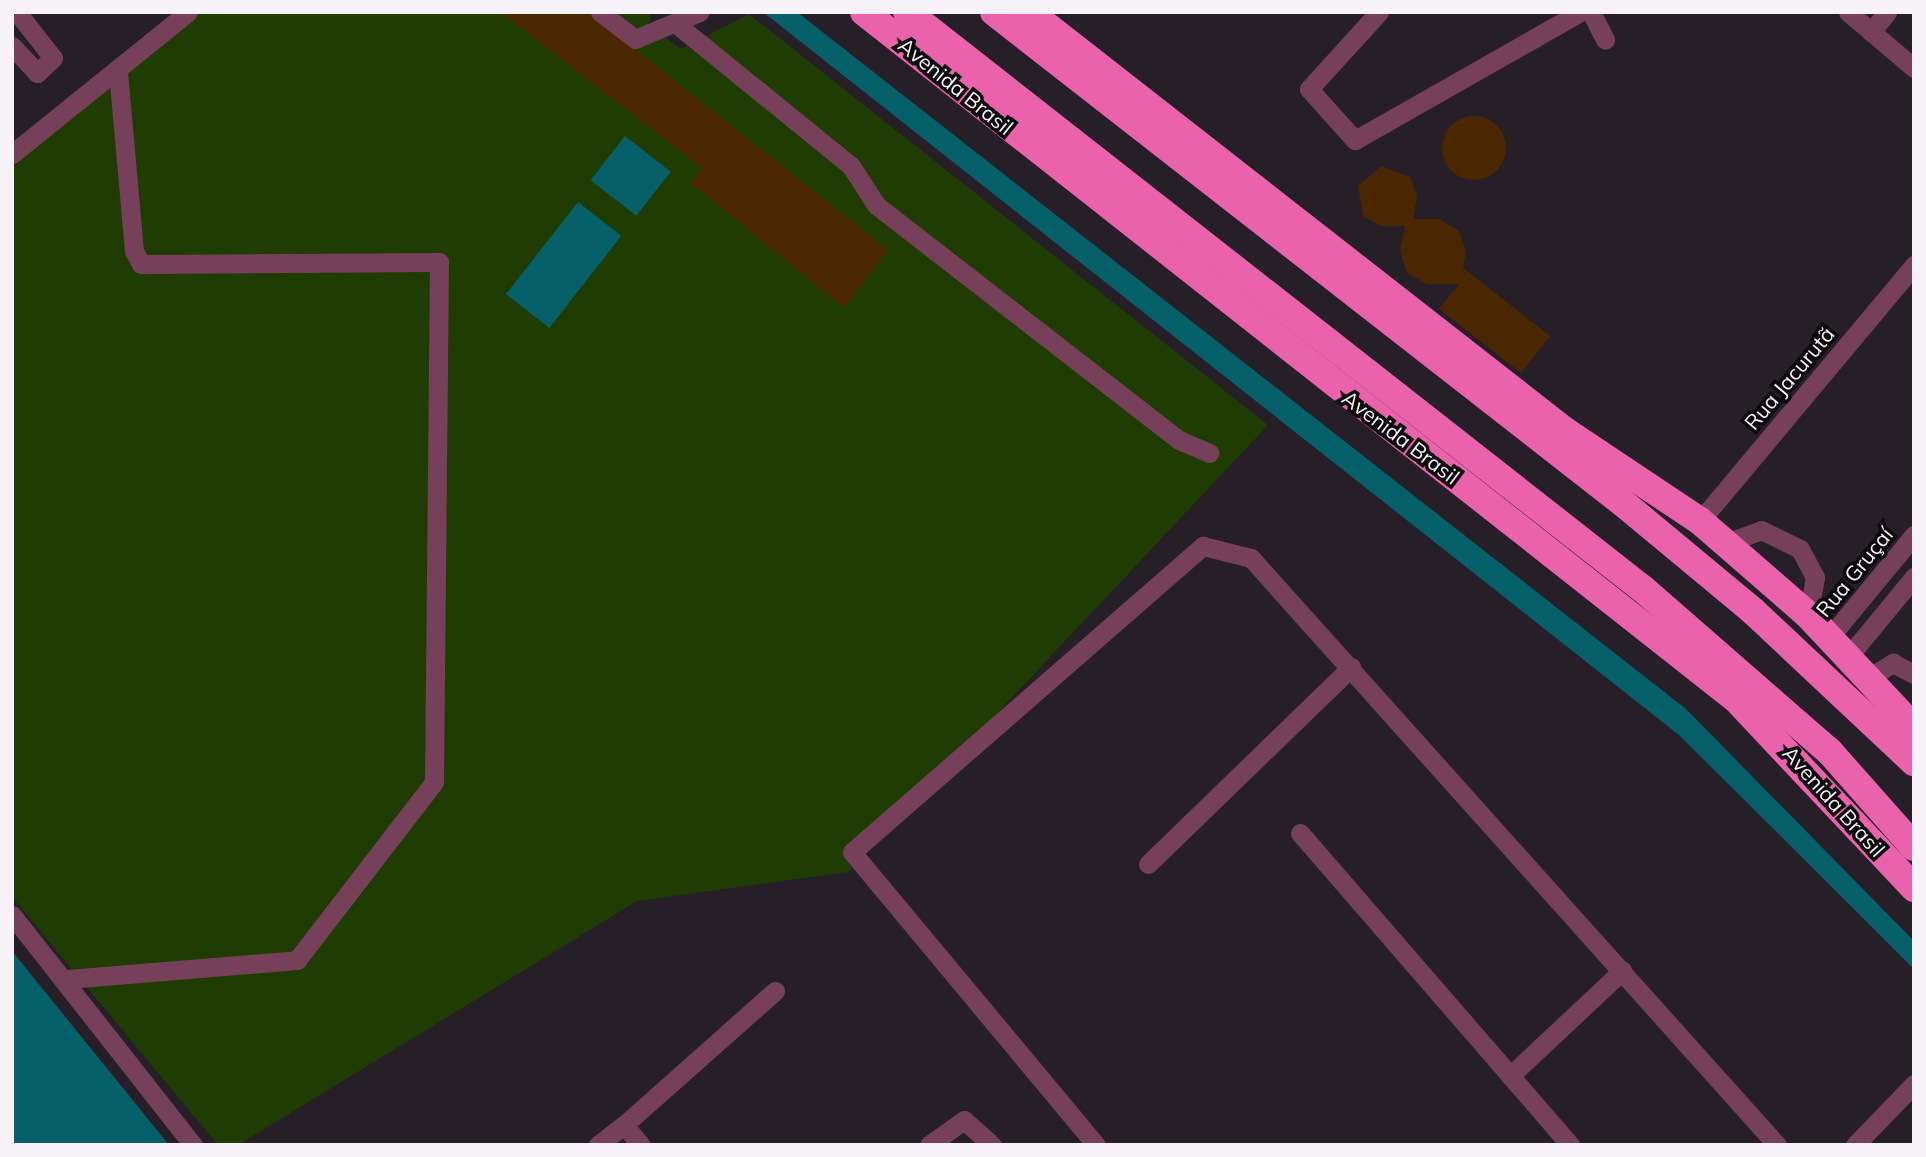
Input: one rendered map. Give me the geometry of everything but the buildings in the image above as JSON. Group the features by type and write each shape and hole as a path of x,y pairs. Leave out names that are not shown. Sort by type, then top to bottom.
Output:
{"highway":[{"name":"Avenida Brasil","path":"864,12 1502,513 1760,720 1914,888"},
{"name":"Avenida Brasil","path":"907,12 1280,306 1504,477 1777,704 1914,847"},
{"path":"994,12 1753,611 1914,762"},
{"path":"1029,12 1565,431 1700,521 1808,615 1914,728"},
{"path":"1280,306 1502,513"},
{"path":"1533,435 1588,465 1834,661 1867,679"}],"street":[{"path":"12,46 37,73 53,58 17,12"},
{"path":"12,154 188,12"},
{"path":"600,12 635,39 700,12"},
{"path":"653,33 657,12"},
{"path":"1379,12 1309,89 1355,140 1580,12"},
{"path":"1591,12 1605,40"},
{"path":"1848,12 1914,68"},
{"path":"1871,32 1887,12"},
{"path":"675,23 851,166 876,205 1180,440 1209,453"},
{"path":"68,979 297,960 434,782 439,262 141,264 134,251 118,70"},
{"name":"Rua Jacurutã","path":"1700,521 1914,265"},
{"path":"1726,543 1761,530 1800,549 1815,578 1808,615"},
{"name":"Rua Gruçaí","path":"1839,647 1914,535"},
{"path":"1096,1145 852,852 1203,546 1251,558 1777,1145"},
{"path":"1839,647 1914,577"},
{"path":"1867,679 1893,663 1914,674"},
{"path":"1148,864 1351,667"},
{"path":"1300,833 1570,1145"},
{"path":"12,915 68,979 193,1145"},
{"path":"1510,1076 1622,971"},
{"path":"598,1145 775,991"},
{"path":"1855,1145 1914,1084"},
{"path":"929,1145 964,1120 992,1145"},
{"path":"624,1125 641,1145"}],"green space":[{"path":"197,12 651,12 649,25 681,49 749,14 1268,425 848,872 637,901 238,1145 218,1145 12,897 12,165"}],"water":[{"path":"763,12 797,12 1686,709 1914,941 1914,969 1679,735"},
{"path":"625,136 671,172 636,216 591,180"},
{"path":"578,202 621,236 549,328 506,294"},
{"path":"12,951 169,1145 12,1145"}]}
